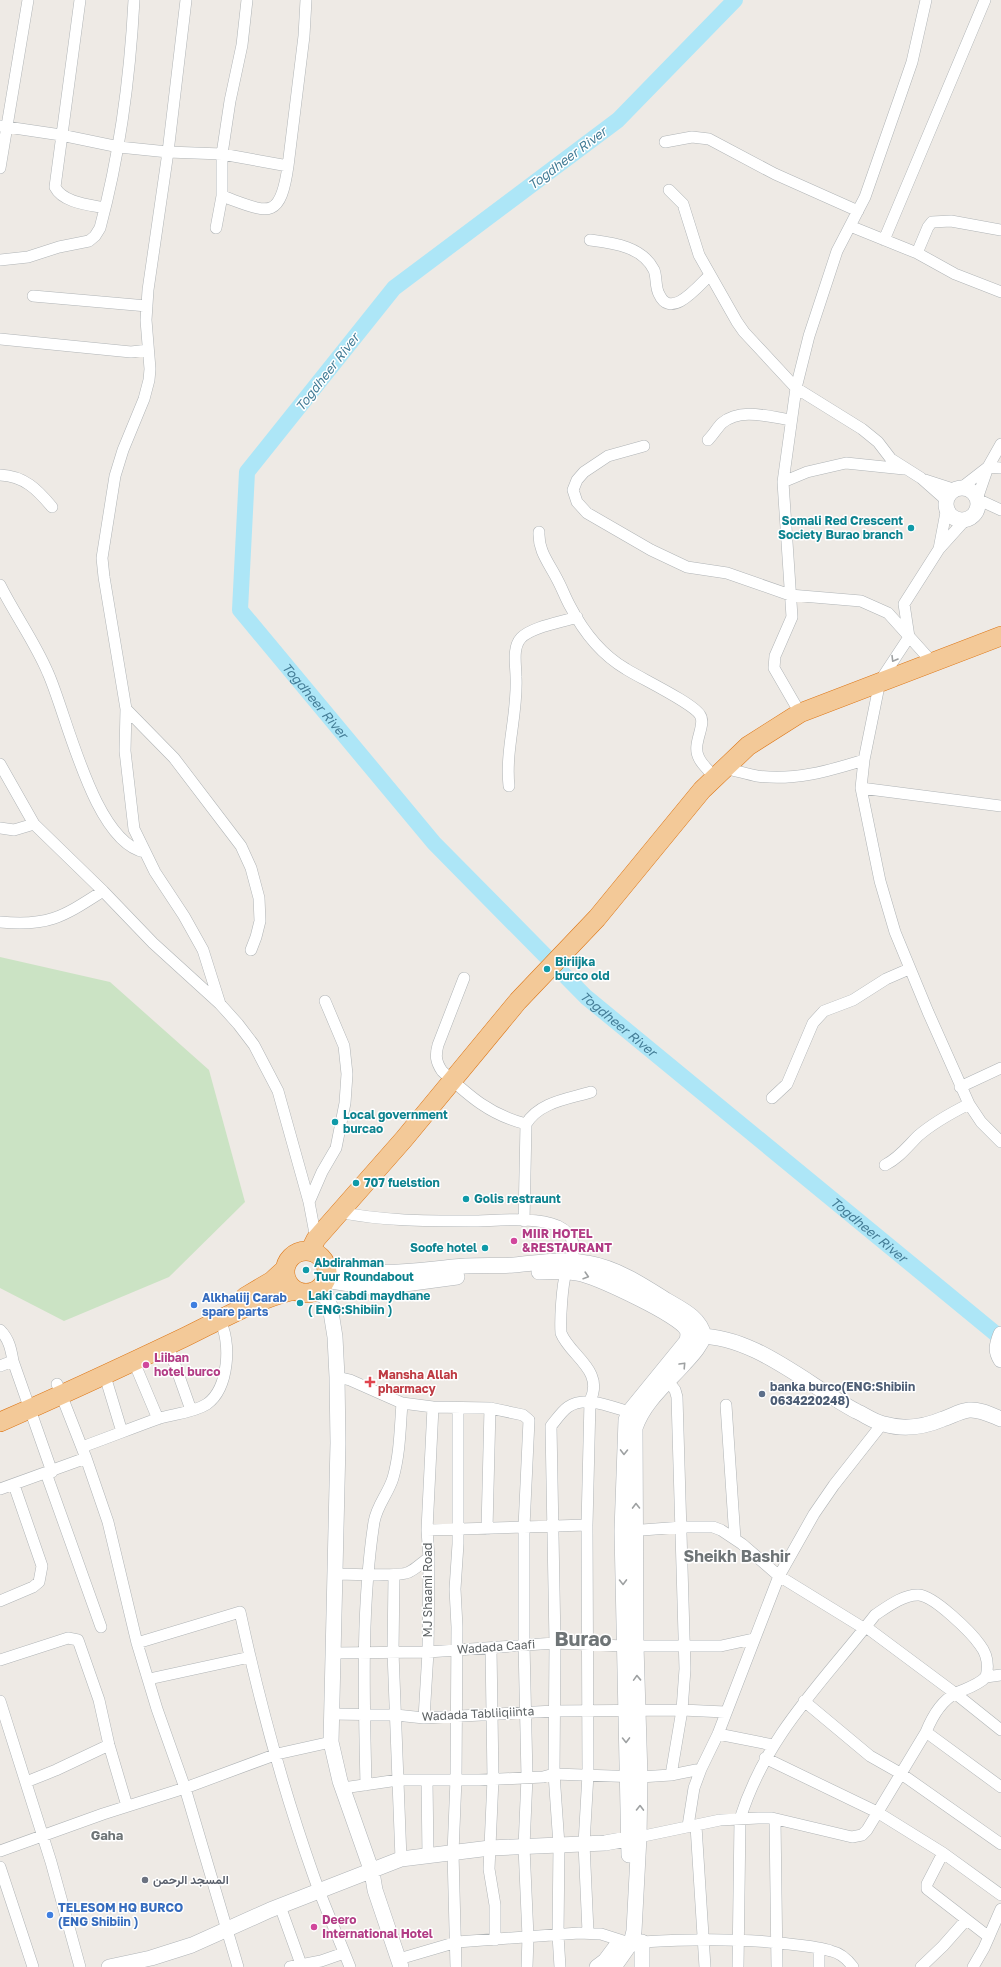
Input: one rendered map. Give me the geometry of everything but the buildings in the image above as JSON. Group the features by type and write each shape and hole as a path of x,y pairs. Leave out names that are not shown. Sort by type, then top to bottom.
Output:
{"highway":[{"path":"59,1390 95,1368 247,1297 272,1281 284,1269 291,1256 296,1252 313,1245 339,1212 453,1081 518,1001 597,918 719,773 748,746 800,713 880,681 1001,636"},
{"path":"284,1269 288,1284 294,1290 301,1292 322,1279 323,1259 313,1245"},
{"path":"0,1409 28,1403 59,1390 104,1376 219,1319 275,1295 294,1290"},
{"path":"0,1422 28,1403"}],"street":[{"path":"0,168 5,144 3,126 22,40 28,0"},
{"path":"80,0 55,187 64,197 105,208"},
{"path":"0,260 28,257 59,247 89,241 95,236 100,228 119,147 132,50 134,0"},
{"path":"186,0 168,152 147,306 150,369 149,380 144,399 123,450 115,476 102,558 105,585 126,709 125,751 132,818 136,835 155,872 184,916 203,950 220,1004"},
{"path":"216,228 222,196 222,154 230,101 242,45 247,0"},
{"path":"222,196 259,209 268,210 274,207 285,190 304,36 306,0"},
{"path":"800,713 774,668 775,656 792,617 783,482 796,388 807,343 837,250 865,197 912,62 926,0"},
{"path":"884,240 985,0"},
{"path":"3,126 61,135 119,147 168,152 222,154 288,166"},
{"path":"665,142 692,137 709,139 775,174 858,211"},
{"path":"669,190 683,204 691,236 699,255 737,322 796,388 862,429 878,442 891,459 921,478 952,496 970,491 977,499 1001,510"},
{"path":"917,253 928,227 932,222 951,221 1001,230"},
{"path":"850,226 917,253 955,274 1001,292"},
{"path":"590,240 624,245 638,253 654,270 658,294 670,305 675,305 682,300 710,274"},
{"path":"33,296 147,306"},
{"path":"0,339 131,352 148,350"},
{"path":"708,440 721,424 732,416 747,414 791,420"},
{"path":"1001,444 988,468 977,499 977,509 975,513 966,519 939,549 904,604 909,637 880,681 864,760 861,788 880,881 909,969 944,1045 960,1087 969,1104 981,1122 1001,1142"},
{"path":"644,446 608,456 584,472 577,480 573,490 578,502 587,513 651,550 687,567 728,573 790,595 861,601 888,613 932,662"},
{"path":"783,482 807,472 846,463 907,469"},
{"path":"966,519 956,518 948,511 952,496 988,468 1001,468"},
{"path":"0,475 13,476 30,484 38,490 52,507"},
{"path":"939,549 952,496"},
{"path":"539,532 540,548 577,617 599,647 610,659 697,710 702,716 702,723 696,746 698,758 719,773 757,776 797,776 814,774 864,760"},
{"path":"0,585 49,674 88,785 111,825 125,842 136,850 145,852"},
{"path":"509,786 509,754 514,726 517,684 516,646 519,640 531,630 577,617"},
{"path":"126,709 174,758 241,846 251,868 259,898 260,921 256,937 250,950"},
{"path":"0,764 34,824 103,890 153,943 220,1004 254,1045 278,1091 310,1202 313,1245"},
{"path":"861,788 1001,806"},
{"path":"0,828 14,830 34,824"},
{"path":"0,922 31,924 45,922 76,908 103,890"},
{"path":"772,1098 787,1084 813,1023 818,1016 830,1007 853,1000 886,979 909,969"},
{"path":"464,978 435,1055 442,1071 485,1107 506,1119 526,1124"},
{"path":"310,1202 322,1172 336,1148 345,1103 347,1074 344,1046 325,1001"},
{"path":"960,1087 1001,1068"},
{"path":"524,1221 526,1124 535,1113 549,1104 591,1092"},
{"path":"885,1165 896,1159 930,1126 969,1104"},
{"path":"339,1212 372,1218 424,1221 524,1221 558,1226 568,1233 574,1248 568,1266 561,1333 565,1341 588,1367 594,1388 594,1394 590,1401 587,1525 586,1644 588,1774 584,1844 588,1932"},
{"path":"568,1266 580,1274 603,1281 649,1304 682,1324 687,1330 688,1337 686,1342 640,1414 635,1428 629,1531"},
{"path":"322,1279 374,1272 465,1271 526,1274 550,1271 568,1266 603,1267 620,1273 646,1287 692,1316 700,1324 704,1336 696,1351 664,1377 629,1412 626,1420 625,1434 629,1531 633,1777 629,1802 634,1838 628,1906 631,1942 642,1967"},
{"path":"322,1279 375,1288 465,1271"},
{"path":"374,1272 375,1288"},
{"path":"322,1279 330,1306 335,1337 337,1377 338,1444 331,1742 335,1765 372,1872 375,1890 400,1963 457,1942 588,1932 631,1942 705,1938 777,1943 831,1951 842,1956 854,1967"},
{"path":"82,1447 158,1419 207,1404 213,1398 227,1363 227,1345 224,1327 219,1319"},
{"path":"0,1330 9,1342 13,1361 101,1627"},
{"path":"1001,1334 997,1354 1001,1360"},
{"path":"688,1337 704,1336 736,1342 766,1356 838,1401 882,1424 902,1428 923,1426 970,1410 983,1412 1001,1419"},
{"path":"168,1345 191,1410"},
{"path":"0,1366 13,1361"},
{"path":"134,1362 158,1419"},
{"path":"104,1376 122,1432"},
{"path":"337,1377 350,1380 402,1403 433,1407 490,1408 523,1415 529,1420 524,1527 524,1644 527,1777 524,1847 528,1937 527,1967"},
{"path":"664,1377 677,1397 685,1647 682,1710 671,1775"},
{"path":"59,1390 82,1447 108,1522 137,1643 157,1709 186,1788 238,1967"},
{"path":"560,1967 558,1935 559,1845 554,1774 555,1643 551,1426 568,1407 582,1402 590,1401 629,1412"},
{"path":"366,1785 365,1652 367,1574 376,1510 384,1500 393,1480 399,1453 402,1403"},
{"path":"726,1405 735,1539"},
{"name":"MJ Shaami Road","path":"424,1718 428,1652 429,1558 426,1530 433,1407"},
{"path":"456,1967 457,1942 453,1853 456,1780 458,1408"},
{"path":"487,1529 490,1408"},
{"path":"705,1967 705,1938 690,1802 701,1769 718,1734 753,1639 779,1576 822,1502 882,1424"},
{"path":"0,1489 86,1458"},
{"path":"0,1601 33,1587 39,1582 42,1566 14,1485"},
{"path":"426,1530 587,1525"},
{"path":"629,1531 682,1527 713,1527 728,1533 779,1576 865,1628 956,1694 1001,1730"},
{"path":"334,1574 394,1576 408,1573 429,1558"},
{"path":"394,1576 393,1652 401,1859"},
{"path":"738,1967 740,1819 747,1795 765,1758 804,1701 875,1615 888,1606 911,1597 922,1595 928,1598 958,1622 980,1644 987,1661 986,1677"},
{"path":"137,1643 240,1612 250,1657 298,1827 319,1890 350,1967"},
{"path":"0,1660 68,1638 78,1640 99,1700 109,1744 127,1806"},
{"name":"Wadada Caafi","path":"334,1653 428,1652 555,1643 685,1647 722,1646 753,1639"},
{"path":"491,1648 493,1779 489,1869 495,1905 495,1940"},
{"path":"149,1679 250,1657"},
{"path":"109,1967 165,1954 192,1945 280,1906 319,1890 372,1872 401,1859 490,1848 584,1844 634,1838 720,1820 740,1819 775,1819 858,1837 867,1830 936,1713 944,1703 956,1694 970,1688 986,1677 1001,1675"},
{"path":"804,1701 870,1756 900,1773 1001,1844"},
{"path":"0,1702 43,1836 80,1967"},
{"name":"Wadada Tabliiqiinta","path":"331,1714 396,1714 424,1718 492,1713 554,1711 682,1710 725,1712"},
{"path":"926,1732 1001,1787"},
{"path":"718,1734 773,1745"},
{"path":"0,1851 127,1806 186,1788 277,1754 331,1742"},
{"path":"26,1782 56,1770 109,1744"},
{"path":"765,1758 877,1812 943,1853 1001,1895"},
{"path":"343,1788 398,1780 493,1779 543,1777 554,1774 588,1774 633,1777 671,1775 701,1769"},
{"path":"427,1780 428,1856"},
{"path":"775,1819 777,1967"},
{"path":"943,1853 927,1884 927,1890 989,1937"},
{"path":"0,1867 33,1967"},
{"path":"280,1906 298,1967 344,1953"},
{"path":"973,1967 989,1937 1001,1909"},
{"path":"921,1967 943,1946 966,1920"},
{"path":"607,1966 631,1942"},
{"path":"819,1949 819,1967"}],"green space":[{"path":"0,957 110,982 209,1070 245,1202 169,1277 64,1321 0,1288"}],"waterway":[{"name":"Togdheer River","path":"735,0 618,120 394,288 247,472 240,610 434,843 586,997 1001,1338"}],"place":[{"name":"Somali Red Crescent Society Burao branch","path":"911,528"},
{"name":"Biriijka burco old","path":"547,969"},
{"name":"Local government burcao","path":"335,1122"},
{"name":"707 fuelstion","path":"356,1183"},
{"name":"Golis restraunt","path":"466,1199"},
{"name":"MIIR HOTEL &RESTAURANT","path":"514,1241"},
{"name":"Soofe hotel","path":"485,1248"},
{"name":"Abdirahman Tuur Roundabout","path":"306,1270"},
{"name":"Laki cabdi maydhane ( ENG:Shibiin )","path":"300,1303"},
{"name":"Alkhaliij Carab spare parts","path":"194,1305"},
{"name":"Liiban hotel burco","path":"146,1365"},
{"name":"Mansha Allah pharmacy","path":"370,1382"},
{"name":"banka burco(ENG:Shibiin 0634220248)","path":"762,1394"},
{"name":"المسجد الرحمن","path":"145,1880"},
{"name":"TELESOM HQ BURCO (ENG Shibiin )","path":"50,1915"},
{"name":"Deero International Hotel","path":"314,1927"}],"district":[{"name":"Sheikh Bashir","path":"737,1556"},
{"name":"Burao","path":"583,1639"},
{"name":"Gaha","path":"107,1835"}]}
